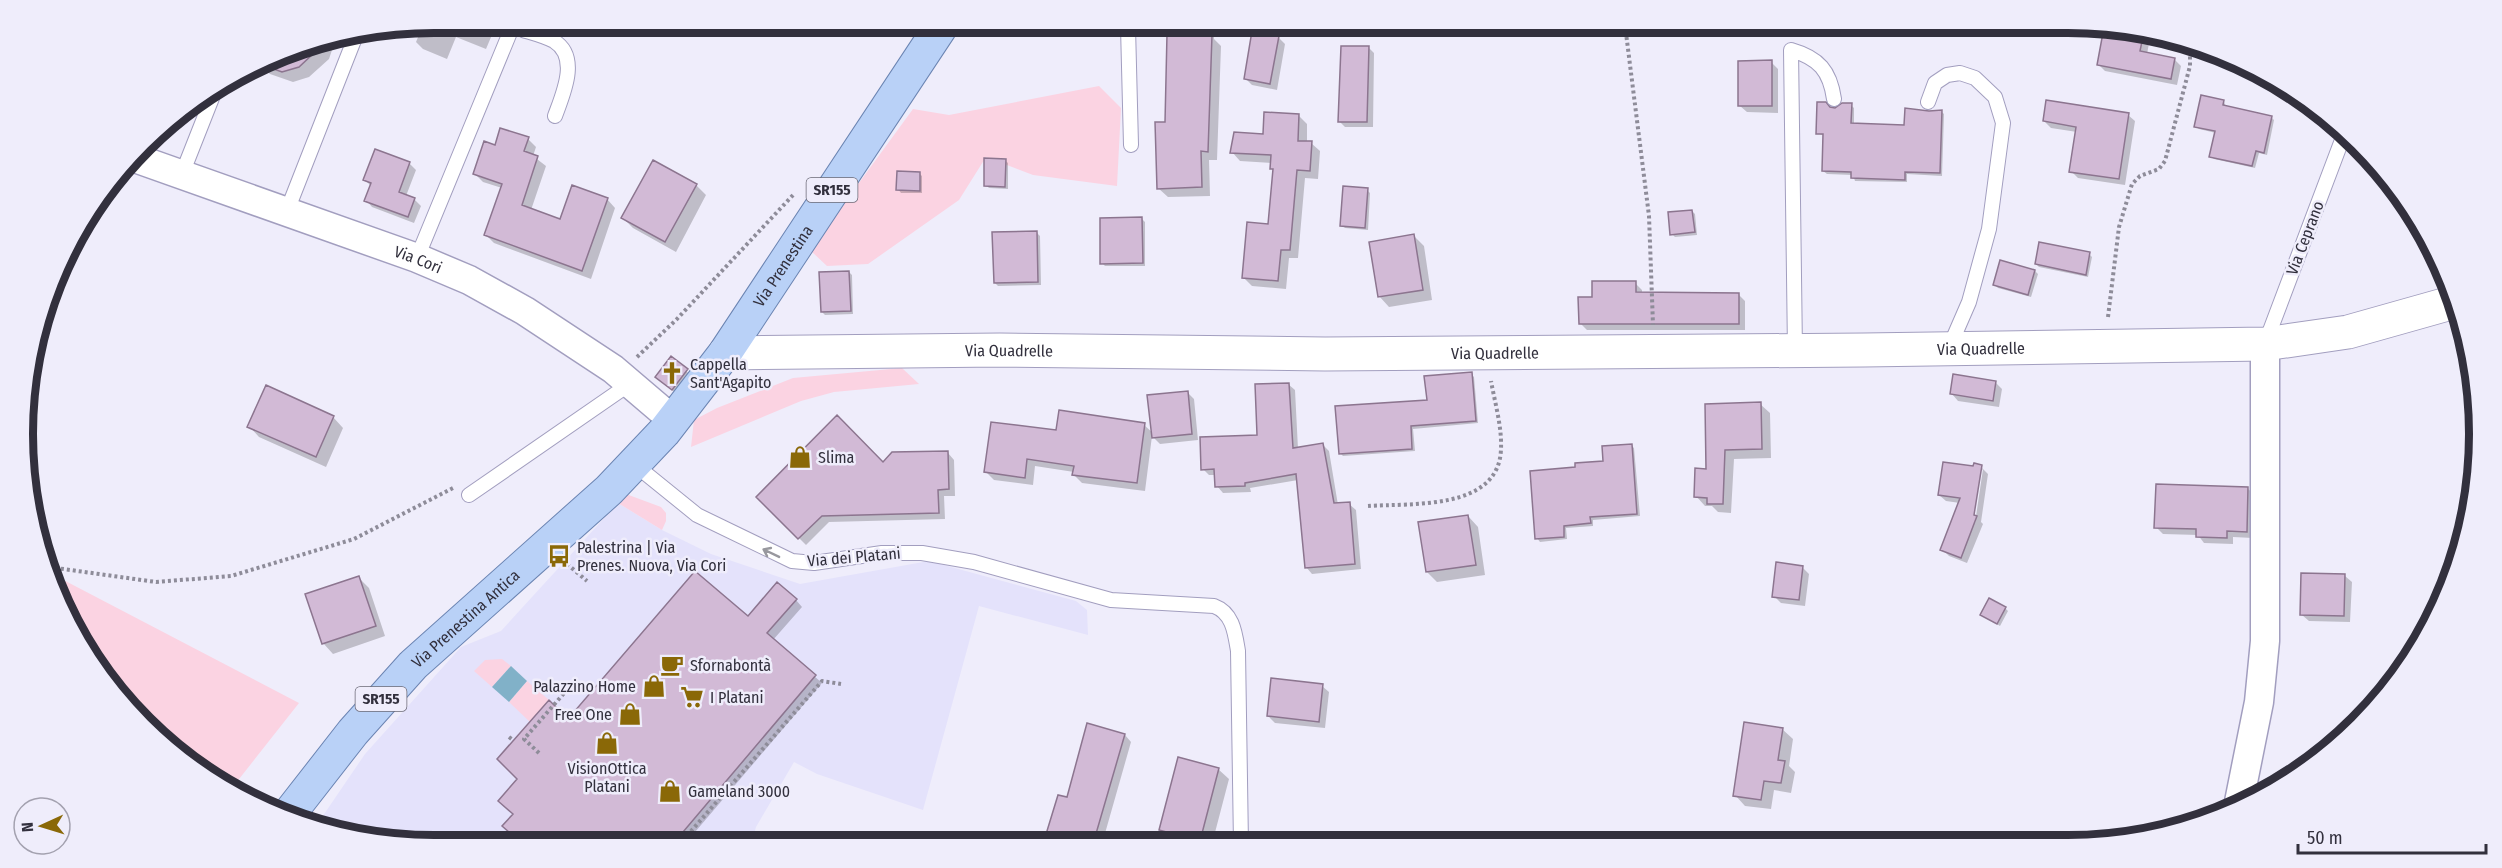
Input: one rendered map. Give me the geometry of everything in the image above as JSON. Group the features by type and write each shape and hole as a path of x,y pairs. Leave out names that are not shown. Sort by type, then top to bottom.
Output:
{"main road":[{"name":"Via Prenestina","path":"725,352 937,33"},
{"name":"SR155","path":"634,464 674,421 725,352"},
{"name":"Via Prenestina Antica","path":"293,809 353,732 413,665 609,490 634,464"}],"street":[{"name":"Via Cori","path":"141,160 417,258 469,280 502,297 625,378 674,421"},
{"name":"Via Quadrelle","path":"725,352 1000,350 1288,354 2265,345 2330,336 2447,304"},
{"path":"2240,796 2256,721 2265,641 2265,345"}],"lane":[{"path":"417,258 511,33"},
{"path":"531,33 553,41 565,57 567,78 555,116"},
{"path":"1128,33 1131,145"},
{"path":"287,211 353,42"},
{"path":"1795,351 1791,50 1804,54 1823,69 1829,76 1834,99"},
{"path":"1928,102 1935,83 1947,75 1960,73 1975,78 1995,97 2003,123 1989,229 1969,302 1949,349"},
{"path":"182,174 211,101"},
{"name":"Via Ceprano","path":"2265,345 2342,141"},
{"path":"469,495 625,378"},
{"name":"Via dei Platani","path":"634,464 697,515 792,561 814,563 894,552 922,553 974,562 1096,597 1140,603 1214,606 1227,614 1234,628 1239,663 1241,835"}],"path":[{"path":"1626,33 1651,236 1653,351"},
{"path":"2105,347 2119,227 2132,184 2140,176 2159,169 2165,161 2190,66 2190,52"},
{"path":"625,378 800,187"},
{"path":"1368,506 1450,500 1476,492 1489,481 1498,465 1501,448 1487,352"},
{"path":"56,568 156,582 194,581 231,576 354,538 456,486"},
{"path":"564,562 587,581"},
{"path":"688,835 822,681 841,684"},
{"path":"539,753 524,739 573,683"},
{"path":"509,737 513,741"}],"shaded area":[{"path":"1099,86 1121,108 1117,186 1033,175 986,157 959,200 868,264 827,266 810,250 913,109 949,115"},
{"path":"902,368 919,384 834,392 801,401 691,447 694,420 717,408 793,378"},
{"path":"626,494 661,507 666,513 666,521 662,530 618,503"},
{"path":"618,503 662,530 711,554 800,584 929,561 1076,601 1087,610 1088,635 979,606 923,810 817,774 794,762 756,827 754,835 434,835 382,832 321,819 365,754 461,647 501,631"},
{"path":"60,578 299,703 236,783 190,752 150,718 101,657 74,611"},
{"path":"502,659 511,666 492,687 474,671 485,660"},
{"path":"511,666 527,681 509,702 492,687"},
{"path":"527,681 549,700 530,722 509,702"}],"building":[{"path":"1252,33 1279,36 1270,84 1244,79"},
{"path":"1167,34 1212,35 1208,152 1201,151 1202,187 1157,189 1155,122 1165,122"},
{"path":"2103,35 2142,40 2140,51 2175,58 2171,79 2097,65"},
{"path":"1341,46 1369,46 1367,122 1338,122"},
{"path":"316,51 299,67 282,72 271,68"},
{"path":"1772,60 1772,106 1738,106 1738,61"},
{"path":"2201,95 2224,100 2223,105 2272,116 2264,153 2256,151 2252,166 2209,157 2215,131 2194,127"},
{"path":"2046,100 2129,113 2119,179 2069,172 2076,127 2043,121"},
{"path":"1817,102 1826,102 1830,107 1835,108 1842,103 1852,103 1851,123 1904,125 1905,108 1942,110 1940,173 1905,172 1905,180 1851,178 1851,172 1822,171 1823,134 1816,134"},
{"path":"1264,112 1299,114 1298,141 1312,141 1310,171 1297,170 1290,250 1281,250 1278,281 1242,278 1247,222 1268,224 1273,169 1270,169 1271,155 1230,153 1234,132 1263,134"},
{"path":"500,128 529,137 524,151 538,156 522,205 560,219 572,185 608,198 582,271 484,235 502,184 473,174 484,141 495,145"},
{"path":"375,149 410,162 399,192 415,198 408,217 364,201 371,183 363,180"},
{"path":"984,158 1006,159 1005,187 984,186"},
{"path":"653,160 697,184 665,242 621,218"},
{"path":"897,171 920,172 920,191 896,190"},
{"path":"1343,186 1368,188 1365,228 1340,226"},
{"path":"1692,210 1695,232 1670,235 1668,212"},
{"path":"1142,217 1143,263 1100,264 1100,218"},
{"path":"1037,231 1038,282 994,283 992,232"},
{"path":"1414,234 1423,290 1378,297 1369,242"},
{"path":"2039,242 2090,252 2086,275 2035,264"},
{"path":"2000,260 2035,270 2028,295 1993,285"},
{"path":"849,271 851,311 821,312 819,272"},
{"path":"1592,281 1636,281 1636,292 1739,293 1739,324 1579,324 1578,297 1592,297"},
{"name":"Cappella Sant'Agapito","path":"671,356 688,369 672,390 655,377"},
{"path":"1472,372 1476,421 1411,426 1412,449 1339,454 1335,406 1427,400 1424,376"},
{"path":"1953,374 1996,381 1993,401 1950,394"},
{"path":"1289,383 1293,448 1323,443 1334,503 1350,502 1355,564 1305,568 1296,474 1245,483 1245,486 1215,487 1214,469 1201,470 1200,437 1257,435 1255,384"},
{"path":"266,385 334,416 316,457 247,427"},
{"path":"1188,391 1192,434 1152,438 1147,395"},
{"path":"1761,402 1762,449 1725,450 1723,504 1707,504 1707,498 1694,497 1695,468 1706,469 1705,404"},
{"path":"1059,410 1145,423 1137,483 1072,475 1074,466 1027,459 1025,478 984,472 991,422 1056,430"},
{"path":"837,415 883,462 892,452 948,451 949,489 938,490 939,513 822,516 798,539 756,497"},
{"path":"1632,444 1637,514 1590,517 1591,523 1564,526 1564,537 1535,539 1530,471 1575,467 1575,463 1603,461 1602,446"},
{"path":"1943,462 1982,465 1974,515 1977,516 1961,558 1940,550 1960,498 1938,495"},
{"path":"2156,484 2248,487 2247,532 2227,531 2227,538 2196,537 2196,529 2154,528"},
{"path":"1468,515 1476,565 1426,572 1418,522"},
{"path":"1776,562 1803,566 1799,600 1772,597"},
{"name":"I Platani","path":"695,571 748,616 777,582 797,599 767,633 816,675 680,835 512,835 502,826 513,814 498,801 517,779 497,759 549,700 568,719"},
{"path":"2301,573 2345,574 2344,616 2300,615"},
{"path":"359,576 376,626 322,644 305,594"},
{"path":"1989,598 2006,607 1997,624 1980,615"},
{"path":"1271,678 1323,684 1319,722 1267,716"},
{"path":"1744,722 1783,728 1778,760 1785,761 1781,783 1764,781 1761,800 1733,796"},
{"path":"1087,723 1125,734 1096,835 1046,835 1058,795 1067,797"},
{"path":"1178,757 1219,768 1202,835 1178,835 1159,830"}],"place":[{"name":"Cappella Sant'Agapito","path":"672,373"},
{"name":"Slima","path":"800,457"},
{"name":"Palestrina | Via Prenes. Nuova, Via Cori","path":"559,556"},
{"name":"Sfornabontà","path":"672,665"},
{"name":"Palazzino Home","path":"654,686"},
{"name":"I Platani","path":"692,697"},
{"name":"Free One","path":"630,714"},
{"name":"VisionOttica Platani","path":"607,743"},
{"name":"Gameland 3000","path":"670,791"}]}
